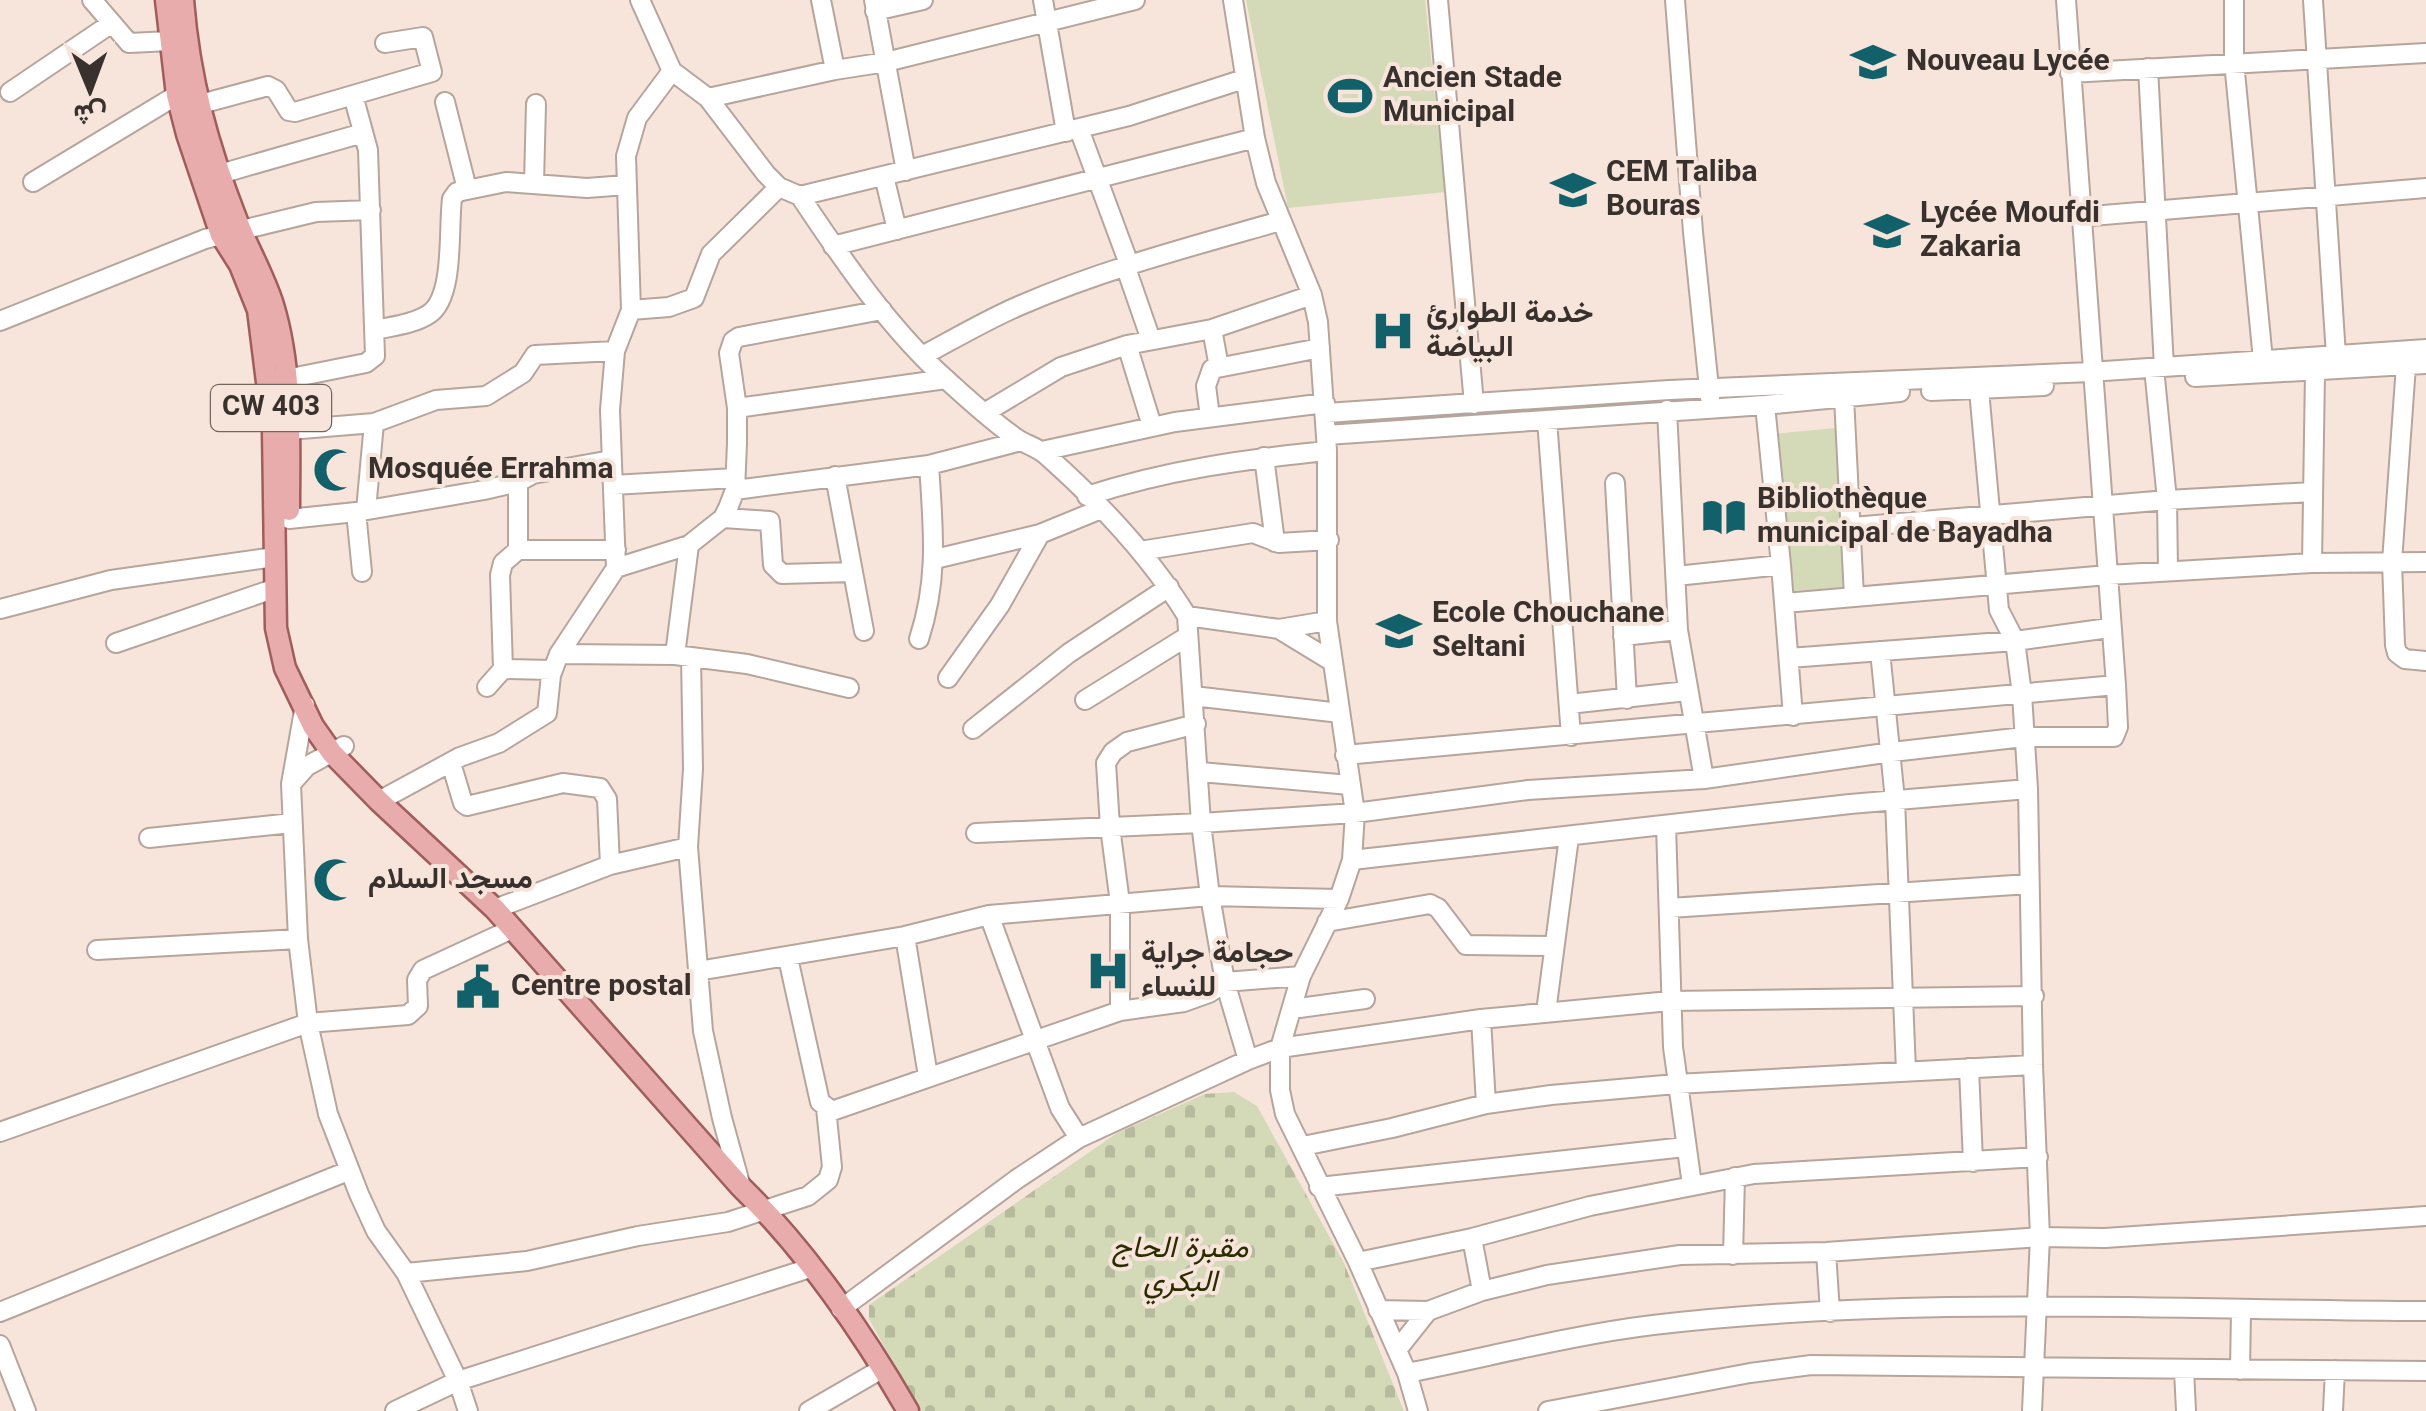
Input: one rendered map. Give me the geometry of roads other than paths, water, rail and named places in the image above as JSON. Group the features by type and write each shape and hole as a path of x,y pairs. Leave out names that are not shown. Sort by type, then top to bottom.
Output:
{"main road":[{"name":"CW 403","path":"166,0 177,94 258,310 273,430 276,588 280,651 285,668 338,750 379,802 495,908 766,1212 842,1309 908,1411"},
{"name":"CW 403","path":"183,0 197,104 220,174 231,232 272,305 286,379 289,644 306,701"},
{"name":"CW 403","path":"842,1309 894,1411"}],"street":[{"path":"92,0 134,44 170,41"},
{"path":"640,0 672,71 708,98 779,187 800,196 882,310 946,380 1021,441 1042,451 1094,502 1140,551 1187,616 1201,824 1210,896 1225,982 1248,1060"},
{"path":"821,0 835,70"},
{"path":"906,171 874,6 923,0"},
{"path":"1043,0 1072,131 1097,180 1151,340"},
{"path":"708,98 886,62 1135,0"},
{"path":"1233,0 1254,138 1280,222 1312,295 1320,348 1327,443 1327,620 1355,813 1352,860 1339,899 1302,976 1280,1048 1280,1090 1285,1114 1408,1373 1418,1411"},
{"path":"1438,0 1474,404"},
{"path":"1676,0 1710,398"},
{"path":"976,833 1355,813 1528,790 1704,778 2024,738 2114,736 2118,728 2116,685 2066,0"},
{"path":"2234,0 2234,62 2263,360"},
{"path":"2313,0 2336,356"},
{"path":"10,92 112,23"},
{"path":"197,104 260,86 273,88 292,112 432,72 422,38 385,43"},
{"path":"2070,73 2426,54"},
{"path":"2148,68 2168,570"},
{"path":"379,802 451,763 499,743 547,713 556,662 616,559 610,410 615,351 631,310 626,156 631,129 672,71"},
{"path":"800,196 1072,131 1244,79"},
{"path":"33,182 177,94"},
{"path":"286,379 366,363 375,356 368,150 353,95"},
{"path":"446,102 467,189"},
{"path":"534,183 536,104"},
{"path":"220,174 362,133"},
{"path":"833,246 1254,138"},
{"path":"884,176 898,230"},
{"path":"375,330 420,319 436,308 442,298 452,199 457,192 506,182 587,188 626,185"},
{"path":"631,310 669,307 694,298 711,254 779,187"},
{"path":"2080,217 2426,188"},
{"path":"0,321 114,273 231,232 316,212 371,210"},
{"path":"924,355 1018,306 1127,265 1280,222"},
{"path":"986,412 1038,378 1127,346 1212,329 1312,295"},
{"path":"503,670 500,574 502,562 518,550 616,559 689,545 722,518 735,484 736,408 728,353 732,341 738,336 882,310"},
{"path":"1212,329 1219,367"},
{"path":"1127,346 1152,426"},
{"path":"1210,417 1210,372 1320,348"},
{"path":"1042,451 1210,417 1325,408 1710,398 2092,378 2263,360 2426,350"},
{"path":"289,430 374,423 436,400 492,393 523,373 534,355 615,351"},
{"path":"2160,373 2316,372 2426,364"},
{"path":"2406,365 2392,562 2397,653 2406,659 2426,661"},
{"path":"2312,562 2316,372"},
{"path":"935,558 1040,534 1138,479 1327,443 1667,410 1710,398 1765,406 1905,391 1979,390 2092,378"},
{"path":"736,408 946,380"},
{"path":"1979,390 1996,584 2002,620 2015,640 2028,789 2040,1238 2032,1411"},
{"path":"1844,397 1854,597"},
{"path":"1765,406 1793,716"},
{"path":"1667,410 1678,630 1704,778"},
{"path":"1547,420 1571,736"},
{"path":"362,572 361,511 374,423"},
{"path":"613,486 735,484 835,476 929,464 1021,441"},
{"path":"1264,457 1275,542"},
{"path":"290,518 361,511 612,460"},
{"path":"918,639 929,602 935,558 929,464"},
{"path":"835,476 864,631"},
{"path":"518,482 518,550"},
{"path":"1614,482 1627,699"},
{"path":"1853,527 2100,505 2312,492"},
{"path":"722,518 770,521 773,564 782,574 853,572"},
{"path":"1140,551 1253,533 1275,542 1329,540"},
{"path":"948,678 1000,605 1040,534"},
{"path":"689,545 683,656 693,769 688,847 698,971 703,1031 741,1188"},
{"path":"0,609 111,580 275,557"},
{"path":"1785,604 2168,570 2312,562 2426,562"},
{"path":"1676,576 1780,566"},
{"path":"974,729 1070,653 1169,587"},
{"path":"116,643 276,588"},
{"path":"1187,616 1279,629 1327,620"},
{"path":"1790,658 2015,640 2110,628"},
{"path":"1279,629 1333,662"},
{"path":"1623,636 1678,630"},
{"path":"1084,700 1188,636"},
{"path":"1880,651 1895,800 1906,1071"},
{"path":"487,687 503,670 556,662 683,656 748,664 849,688"},
{"path":"1346,755 2116,685"},
{"path":"1568,704 1688,691"},
{"path":"1193,696 1340,714"},
{"path":"306,701 290,784 298,939 308,1023 328,1114 348,1171 376,1231 406,1273 458,1381 468,1411"},
{"path":"1120,1010 1120,903 1106,763 1127,742 1196,724"},
{"path":"290,784 306,766 338,750"},
{"path":"451,763 462,803 467,806 563,783 600,788 607,799 610,866"},
{"path":"1200,772 1350,785"},
{"path":"1352,860 2028,789"},
{"path":"149,838 292,823"},
{"path":"1666,826 1676,1084 1692,1185"},
{"path":"1546,1012 1569,837"},
{"path":"495,908 610,866 688,847"},
{"path":"1670,908 2030,884"},
{"path":"698,971 905,936 989,915 1210,896 1339,899"},
{"path":"1327,922 1430,904 1438,908 1466,945 1553,946"},
{"path":"989,915 1060,1108 1079,1138"},
{"path":"0,1132 308,1023 408,1015 418,1006 417,980 422,970 512,930"},
{"path":"905,936 928,1076"},
{"path":"97,950 298,939"},
{"path":"788,958 820,1102 832,1111 1120,1010 1184,1002 1209,994 1225,982 1302,976"},
{"path":"842,1309 1017,1179 1079,1138 1280,1048 1481,1019 1670,1001 2034,996"},
{"path":"1292,1009 1365,999"},
{"path":"1481,1019 1486,1104"},
{"path":"1303,1146 1486,1104 1676,1084 2033,1064"},
{"path":"1969,1068 1974,1162"},
{"path":"406,1273 527,1262 766,1212 808,1196 828,1180 833,1156 826,1108"},
{"path":"1318,1186 1685,1147"},
{"path":"1358,1262 1472,1238 1590,1206 1735,1177 2038,1157"},
{"path":"0,1312 348,1171"},
{"path":"1733,1256 1735,1177"},
{"path":"1378,1310 1428,1311 1482,1290 1628,1261 1680,1256 2105,1238 2426,1216"},
{"path":"1472,1238 1482,1290"},
{"path":"1826,1252 1830,1312"},
{"path":"395,1411 458,1381 810,1268"},
{"path":"1408,1373 1650,1326 1830,1312 2036,1308 2426,1311"},
{"path":"2240,1370 2241,1310"},
{"path":"1397,1350 1428,1311"},
{"path":"0,1346 26,1411"},
{"path":"1548,1411 1811,1365 2426,1371"},
{"path":"2184,1370 2186,1411"},
{"path":"2333,1411 2334,1370"},
{"path":"808,1411 873,1374"}],"place":[{"name":"Nouveau Lycée","path":"1873,62"},
{"name":"Ancien Stade Municipal","path":"1350,96"},
{"name":"CEM Taliba Bouras","path":"1573,190"},
{"name":"Lycée Moufdi Zakaria","path":"1887,231"},
{"name":"خدمة الطوارئ البياضة","path":"1393,331"},
{"name":"Mosquée Errahma","path":"335,470"},
{"name":"Bibliothèque municipal de Bayadha","path":"1724,517"},
{"name":"Ecole Chouchane Seltani","path":"1399,631"},
{"name":"مسجد السلام","path":"335,880"},
{"name":"حجامة جراية للنساء","path":"1108,971"},
{"name":"Centre postal","path":"478,987"}],"park label":[{"name":"مقبرة الحاج البكري","path":"1180,1266"}]}
